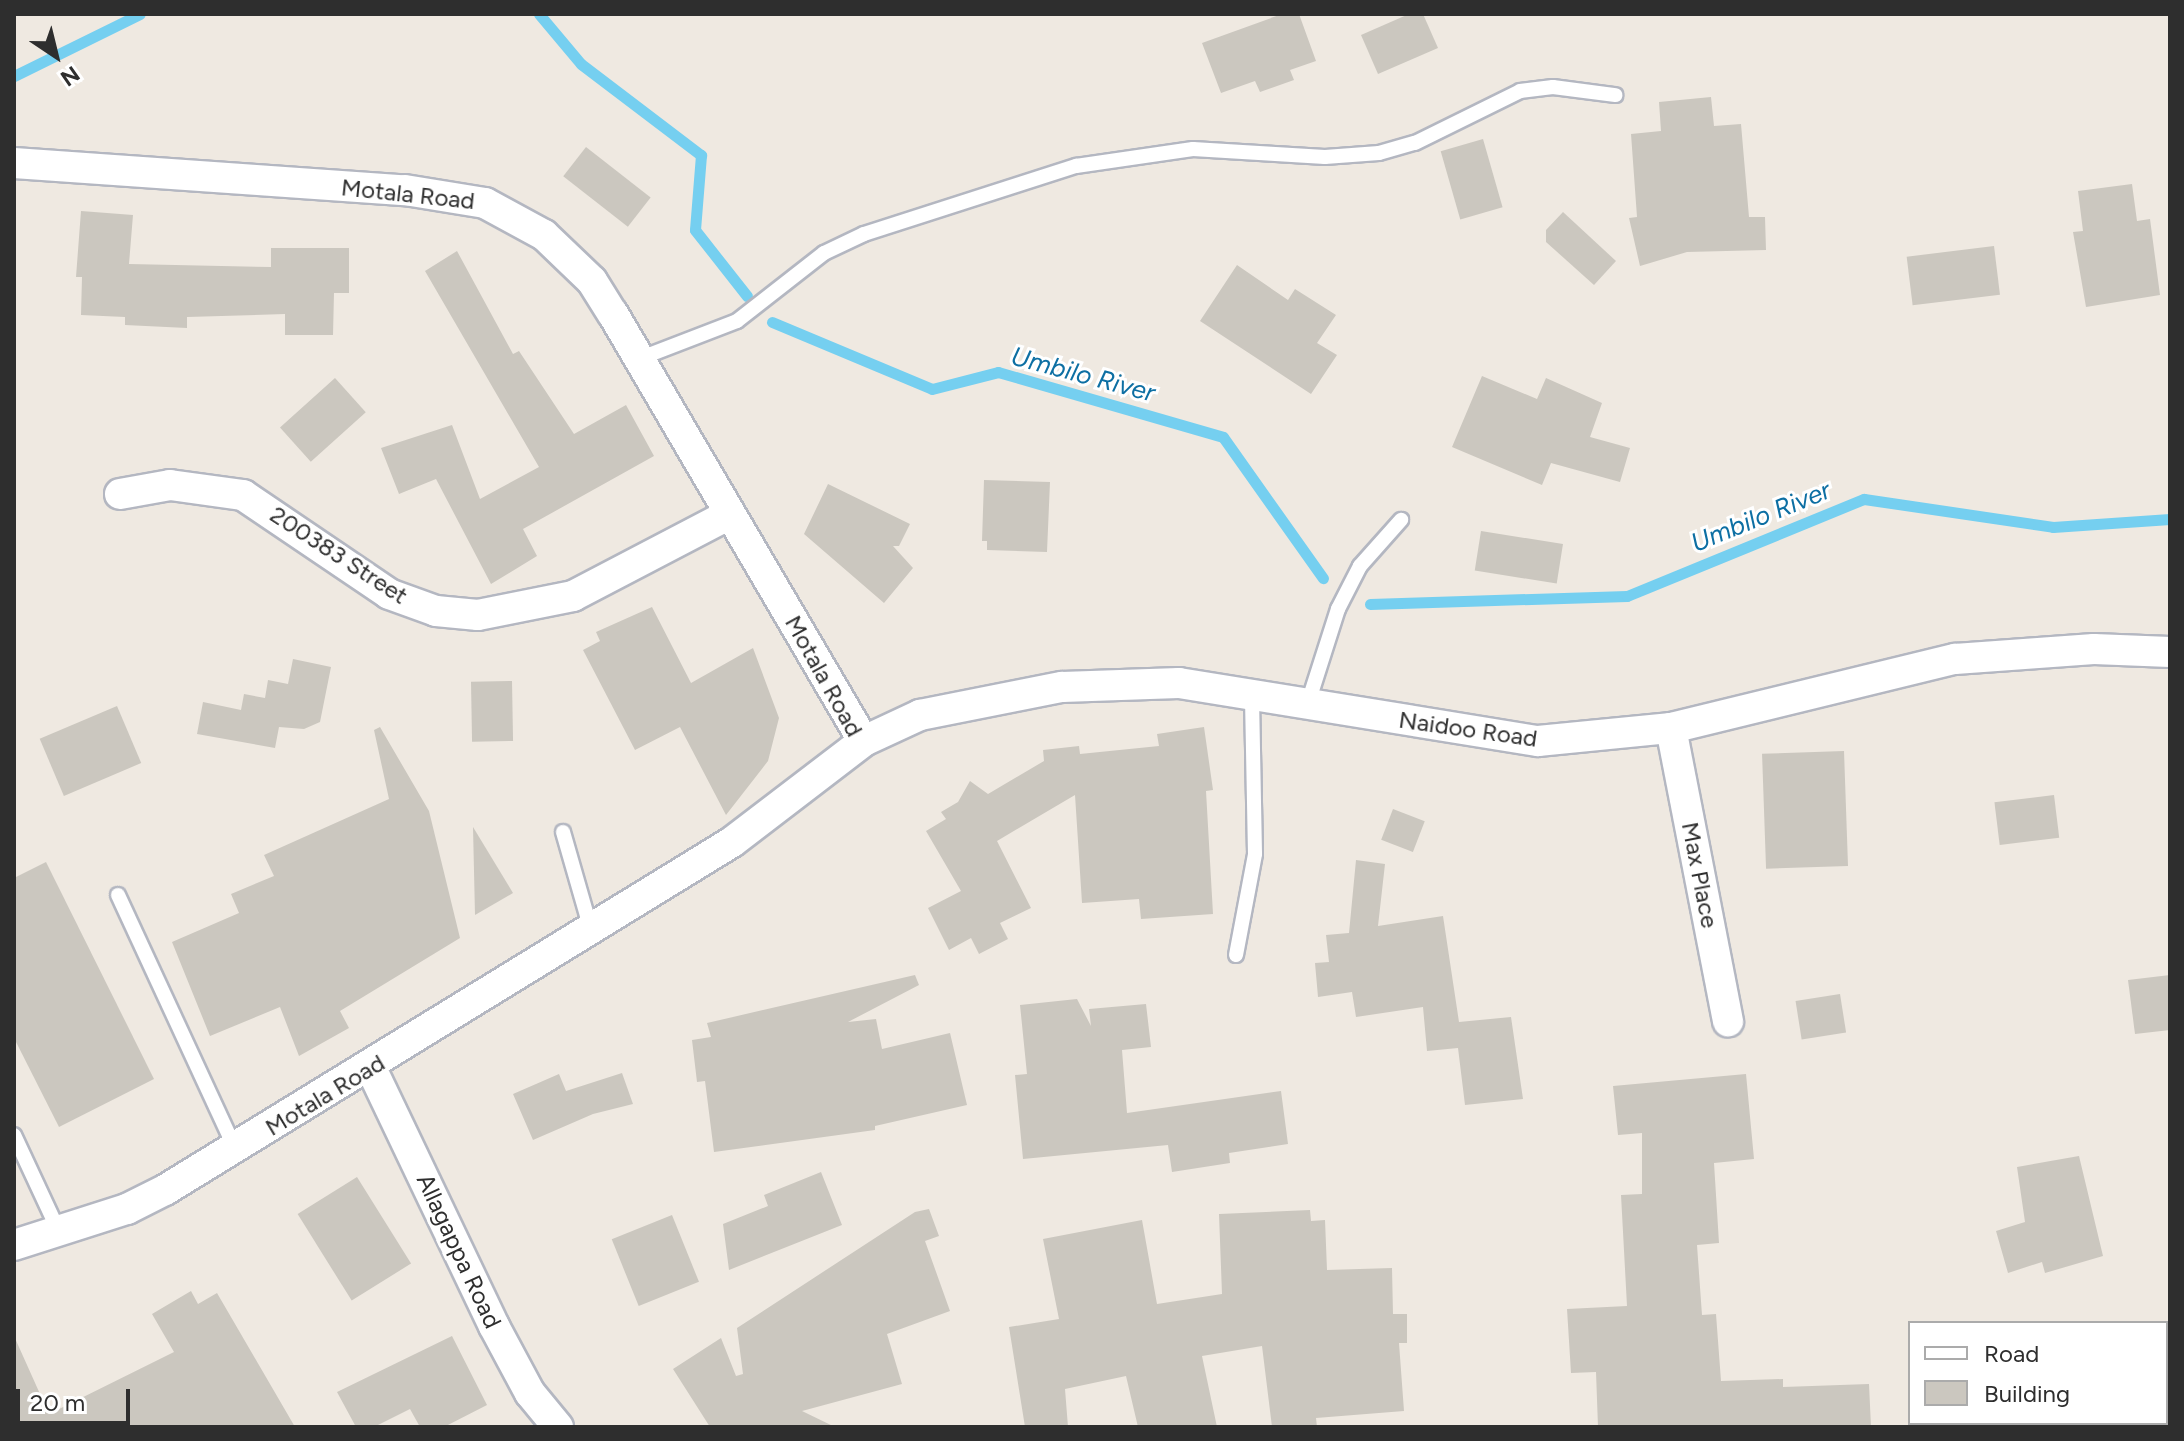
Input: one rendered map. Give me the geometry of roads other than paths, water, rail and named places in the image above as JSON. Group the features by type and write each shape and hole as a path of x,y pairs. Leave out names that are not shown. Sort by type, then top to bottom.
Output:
{"street":[{"name":"Motala Road","path":"14,163 405,190 485,203 532,227 568,255 592,281 641,358 864,741 732,842 590,926 371,1068 235,1149 143,1201 14,1245"},
{"name":"200383 Street","path":"120,494 170,485 243,495 389,594 436,611 478,615 573,596 730,514"},
{"name":"Naidoo Road","path":"864,741 920,715 1062,687 1179,683 1252,692 1489,737 1538,741 1671,728 1955,659 2094,649 2170,652"},
{"name":"Max Place","path":"1671,728 1728,1022"},
{"name":"Allagappa Road","path":"371,1068 494,1326 530,1393 558,1427"}],"lane":[{"path":"641,358 737,321 824,253 864,234 1011,191 1076,166 1193,149 1325,157 1379,153 1415,143 1520,91 1553,87 1615,95"},
{"path":"1308,703 1338,609 1360,566 1401,520"},
{"path":"1236,955 1255,854 1252,692"},
{"path":"563,832 590,926"},
{"path":"118,895 235,1149"},
{"path":"14,1135 59,1232"}],"waterway":[{"name":"Umbilo River","path":"14,76 140,14"},
{"name":"Umbilo River","path":"539,14 581,64 701,155 695,230 747,296"},
{"name":"Umbilo River","path":"772,322 932,389 998,372 1223,437 1323,578"},
{"name":"Umbilo River","path":"1370,604 1627,596 1864,499 2053,527 2170,519"}]}
